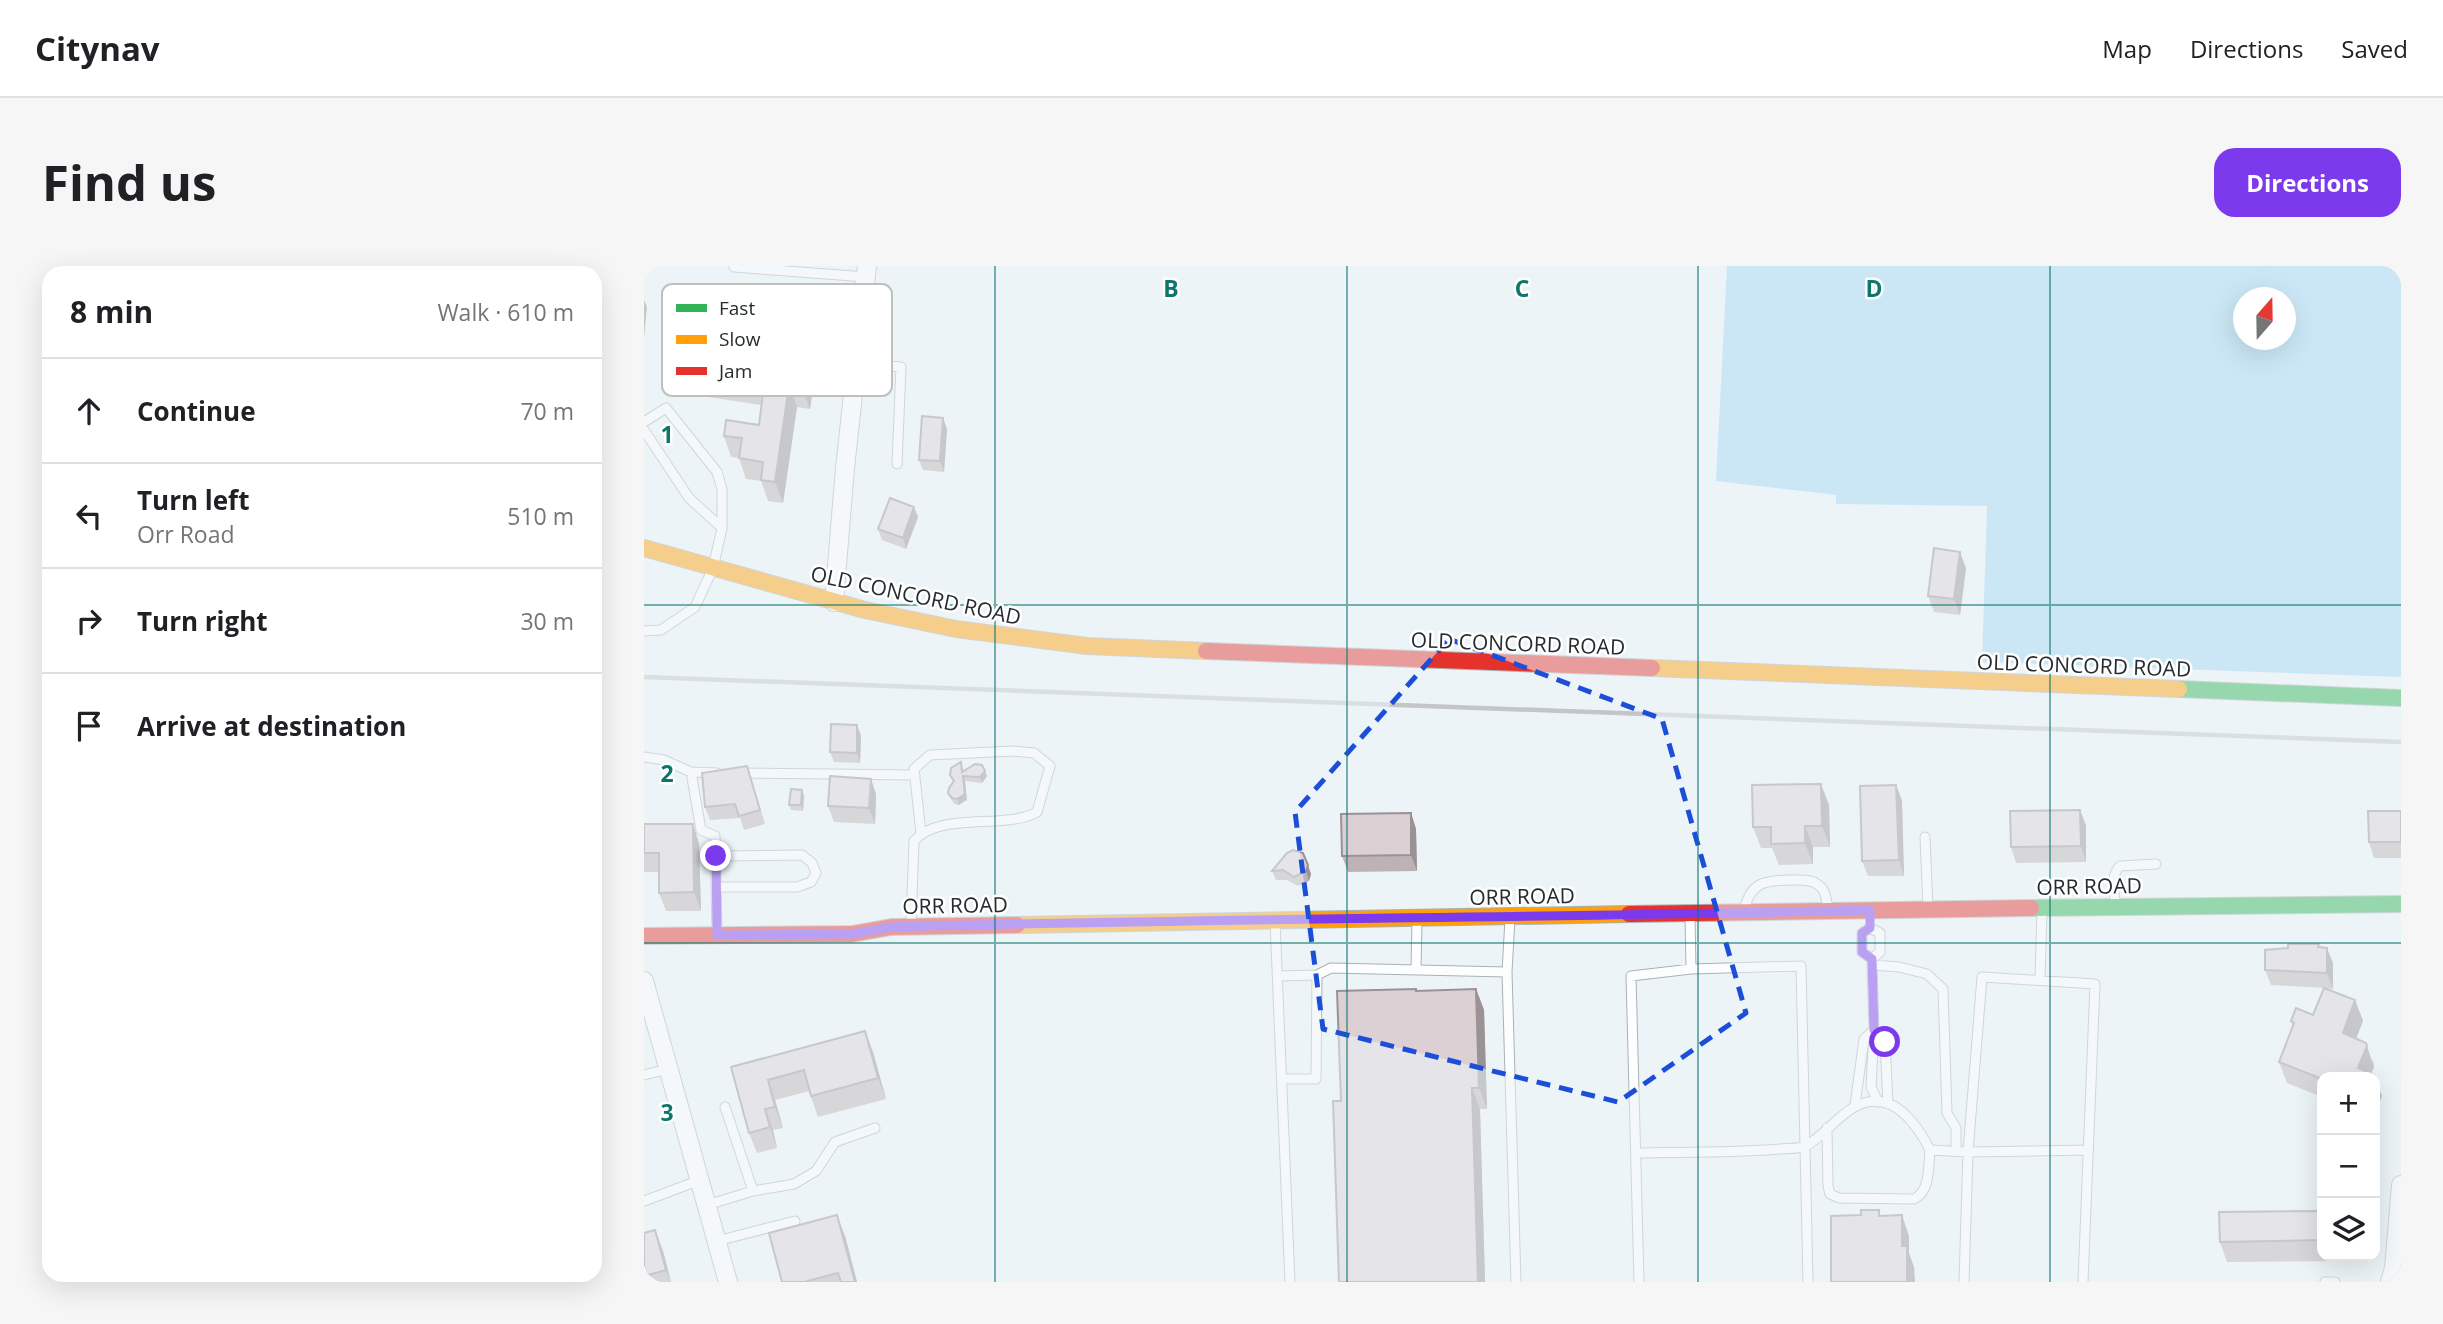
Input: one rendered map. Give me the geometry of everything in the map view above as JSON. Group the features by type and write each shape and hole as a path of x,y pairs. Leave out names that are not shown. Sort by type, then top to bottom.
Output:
{"street":[{"path":"834,602 853,396"},
{"name":"OLD CONCORD ROAD","path":"644,548 834,602 956,629 1087,646 2401,698"},
{"name":"ORR ROAD","path":"644,936 852,934 891,927 1275,919 2401,904"},
{"path":"644,981 728,1282"},
{"path":"2395,1278 2401,1185"}],"lane":[{"path":"734,267 866,271"},
{"path":"892,366 901,367 897,464"},
{"path":"644,422 666,408 717,472 722,489 722,528 713,568 695,607 661,630 644,631"},
{"path":"644,430 689,498 722,528"},
{"path":"911,927 914,841 921,832 965,822 1026,819 1037,812 1050,766 1034,753 1013,751 930,755 914,768 921,832"},
{"path":"644,757 664,760 691,772 915,775"},
{"path":"691,772 701,830 715,836 717,935"},
{"path":"1925,837 1928,909"},
{"path":"716,856 802,855 812,863 816,873 811,882 797,887 716,887"},
{"path":"2115,906 2116,869 2120,866 2157,864"},
{"path":"1744,913 1748,896 1756,887 1768,881 1805,880 1816,883 1824,891 1828,911"},
{"path":"2040,980 2042,907"},
{"path":"1870,910 1870,928"},
{"path":"1690,914 1691,969"},
{"path":"1510,917 1507,972 1516,1282"},
{"path":"1416,970 1417,918"},
{"path":"1275,919 1290,1282"},
{"path":"1870,928 1880,933 1880,953 1872,962 1874,1030 1871,1087 1883,1103"},
{"path":"1870,928 1862,933 1862,952 1872,962 1927,974 1943,989 1948,1113 1956,1128 1956,1151"},
{"path":"1639,1282 1631,976 1691,969 1801,966 1808,1282"},
{"path":"1278,976 1317,975 1331,968 1507,972"},
{"path":"1282,1079 1316,1079 1317,975"},
{"path":"1964,1282 1968,1152 1982,976 2095,984 2083,1282"},
{"path":"1874,1030 1885,1042 1883,1103"},
{"path":"1855,1105 1864,1039 1874,1030"},
{"path":"644,1074 668,1069"},
{"path":"1636,1153 1805,1147 1827,1128 1855,1105 1883,1103 1899,1109 1923,1135 1930,1150 1926,1185 1921,1196 1914,1199 1839,1198 1830,1194 1827,1128"},
{"path":"725,1107 753,1191"},
{"path":"707,1205 753,1191 794,1184 816,1171 835,1142 875,1128"},
{"path":"1930,1150 2088,1150"},
{"path":"644,1201 700,1180"},
{"path":"717,1241 795,1221"},
{"path":"2325,1282 2335,1282"}],"highlighted area":[{"path":"1449,639 1662,719 1746,1013 1618,1102 1323,1029 1295,812"}],"shaded area":[{"path":"1727,266 2401,266 2401,677 1982,662 1987,506 1836,504 1836,495 1716,481"}],"building":[{"path":"763,396 788,396 775,482 761,480 763,462 739,458 742,438 724,436 726,420 759,425"},
{"path":"922,416 943,418 940,461 919,460"},
{"path":"890,498 914,507 903,538 878,529"},
{"path":"1934,548 1960,552 1954,599 1928,596"},
{"path":"831,724 857,725 857,753 830,752"},
{"path":"961,762 962,772 975,764 982,765 985,771 980,777 963,776 965,797 964,795 957,799 948,793 954,781 950,775 951,768"},
{"path":"747,766 760,810 739,816 735,804 705,807 702,773"},
{"path":"830,776 871,779 869,808 828,806"},
{"path":"1821,784 1822,826 1805,826 1805,843 1771,844 1771,827 1753,827 1752,785"},
{"path":"1896,785 1899,860 1862,861 1860,786"},
{"path":"791,789 802,790 801,805 789,805"},
{"path":"2080,810 2081,846 2011,847 2010,811"},
{"path":"2368,811 2401,811 2401,842 2369,842"},
{"path":"1411,813 1411,855 1342,856 1341,814"},
{"path":"644,824 693,824 694,892 659,893 659,853 644,853"},
{"path":"1293,850 1303,853 1308,865 1306,871 1294,877 1283,870 1272,871 1287,853"},
{"path":"2288,944 2319,944 2318,947 2327,948 2327,973 2265,970 2265,950 2288,948"},
{"path":"2324,988 2355,1000 2343,1033 2366,1043 2358,1068 2367,1072 2317,1072 2317,1077 2279,1062 2294,1023 2291,1021 2296,1008 2313,1015"},
{"path":"1476,989 1479,1088 1472,1088 1478,1282 1339,1282 1333,1101 1341,1101 1337,991"},
{"path":"865,1031 878,1078 811,1096 804,1070 768,1080 775,1107 765,1109 770,1127 749,1133 731,1067"},
{"path":"1861,1210 1879,1210 1879,1216 1902,1215 1902,1246 1907,1246 1907,1282 1831,1282 1831,1216 1861,1215"},
{"path":"2317,1211 2317,1240 2220,1242 2219,1212"},
{"path":"837,1215 855,1282 841,1282 838,1273 804,1282 782,1282 769,1233"},
{"path":"655,1230 666,1270 644,1276 644,1233"}],"railway":[{"path":"644,677 2401,742"}],"traffic: fast":[{"path":"2179,689 2401,698"},
{"path":"2031,908 2401,904"}],"traffic: slow":[{"path":"644,548 865,610 956,629 1087,646 1206,651"},
{"path":"1652,668 2179,689"},
{"path":"1017,925 1629,914"}],"traffic: jam":[{"path":"1206,651 1652,668"},
{"path":"1629,914 2031,908"},
{"path":"644,936 852,934 891,927 1017,925"}],"route":[{"path":"716,856 717,935 852,934 891,927 1187,920 1870,910 1870,928 1862,933 1862,952 1872,959 1874,1030 1885,1042"}]}
